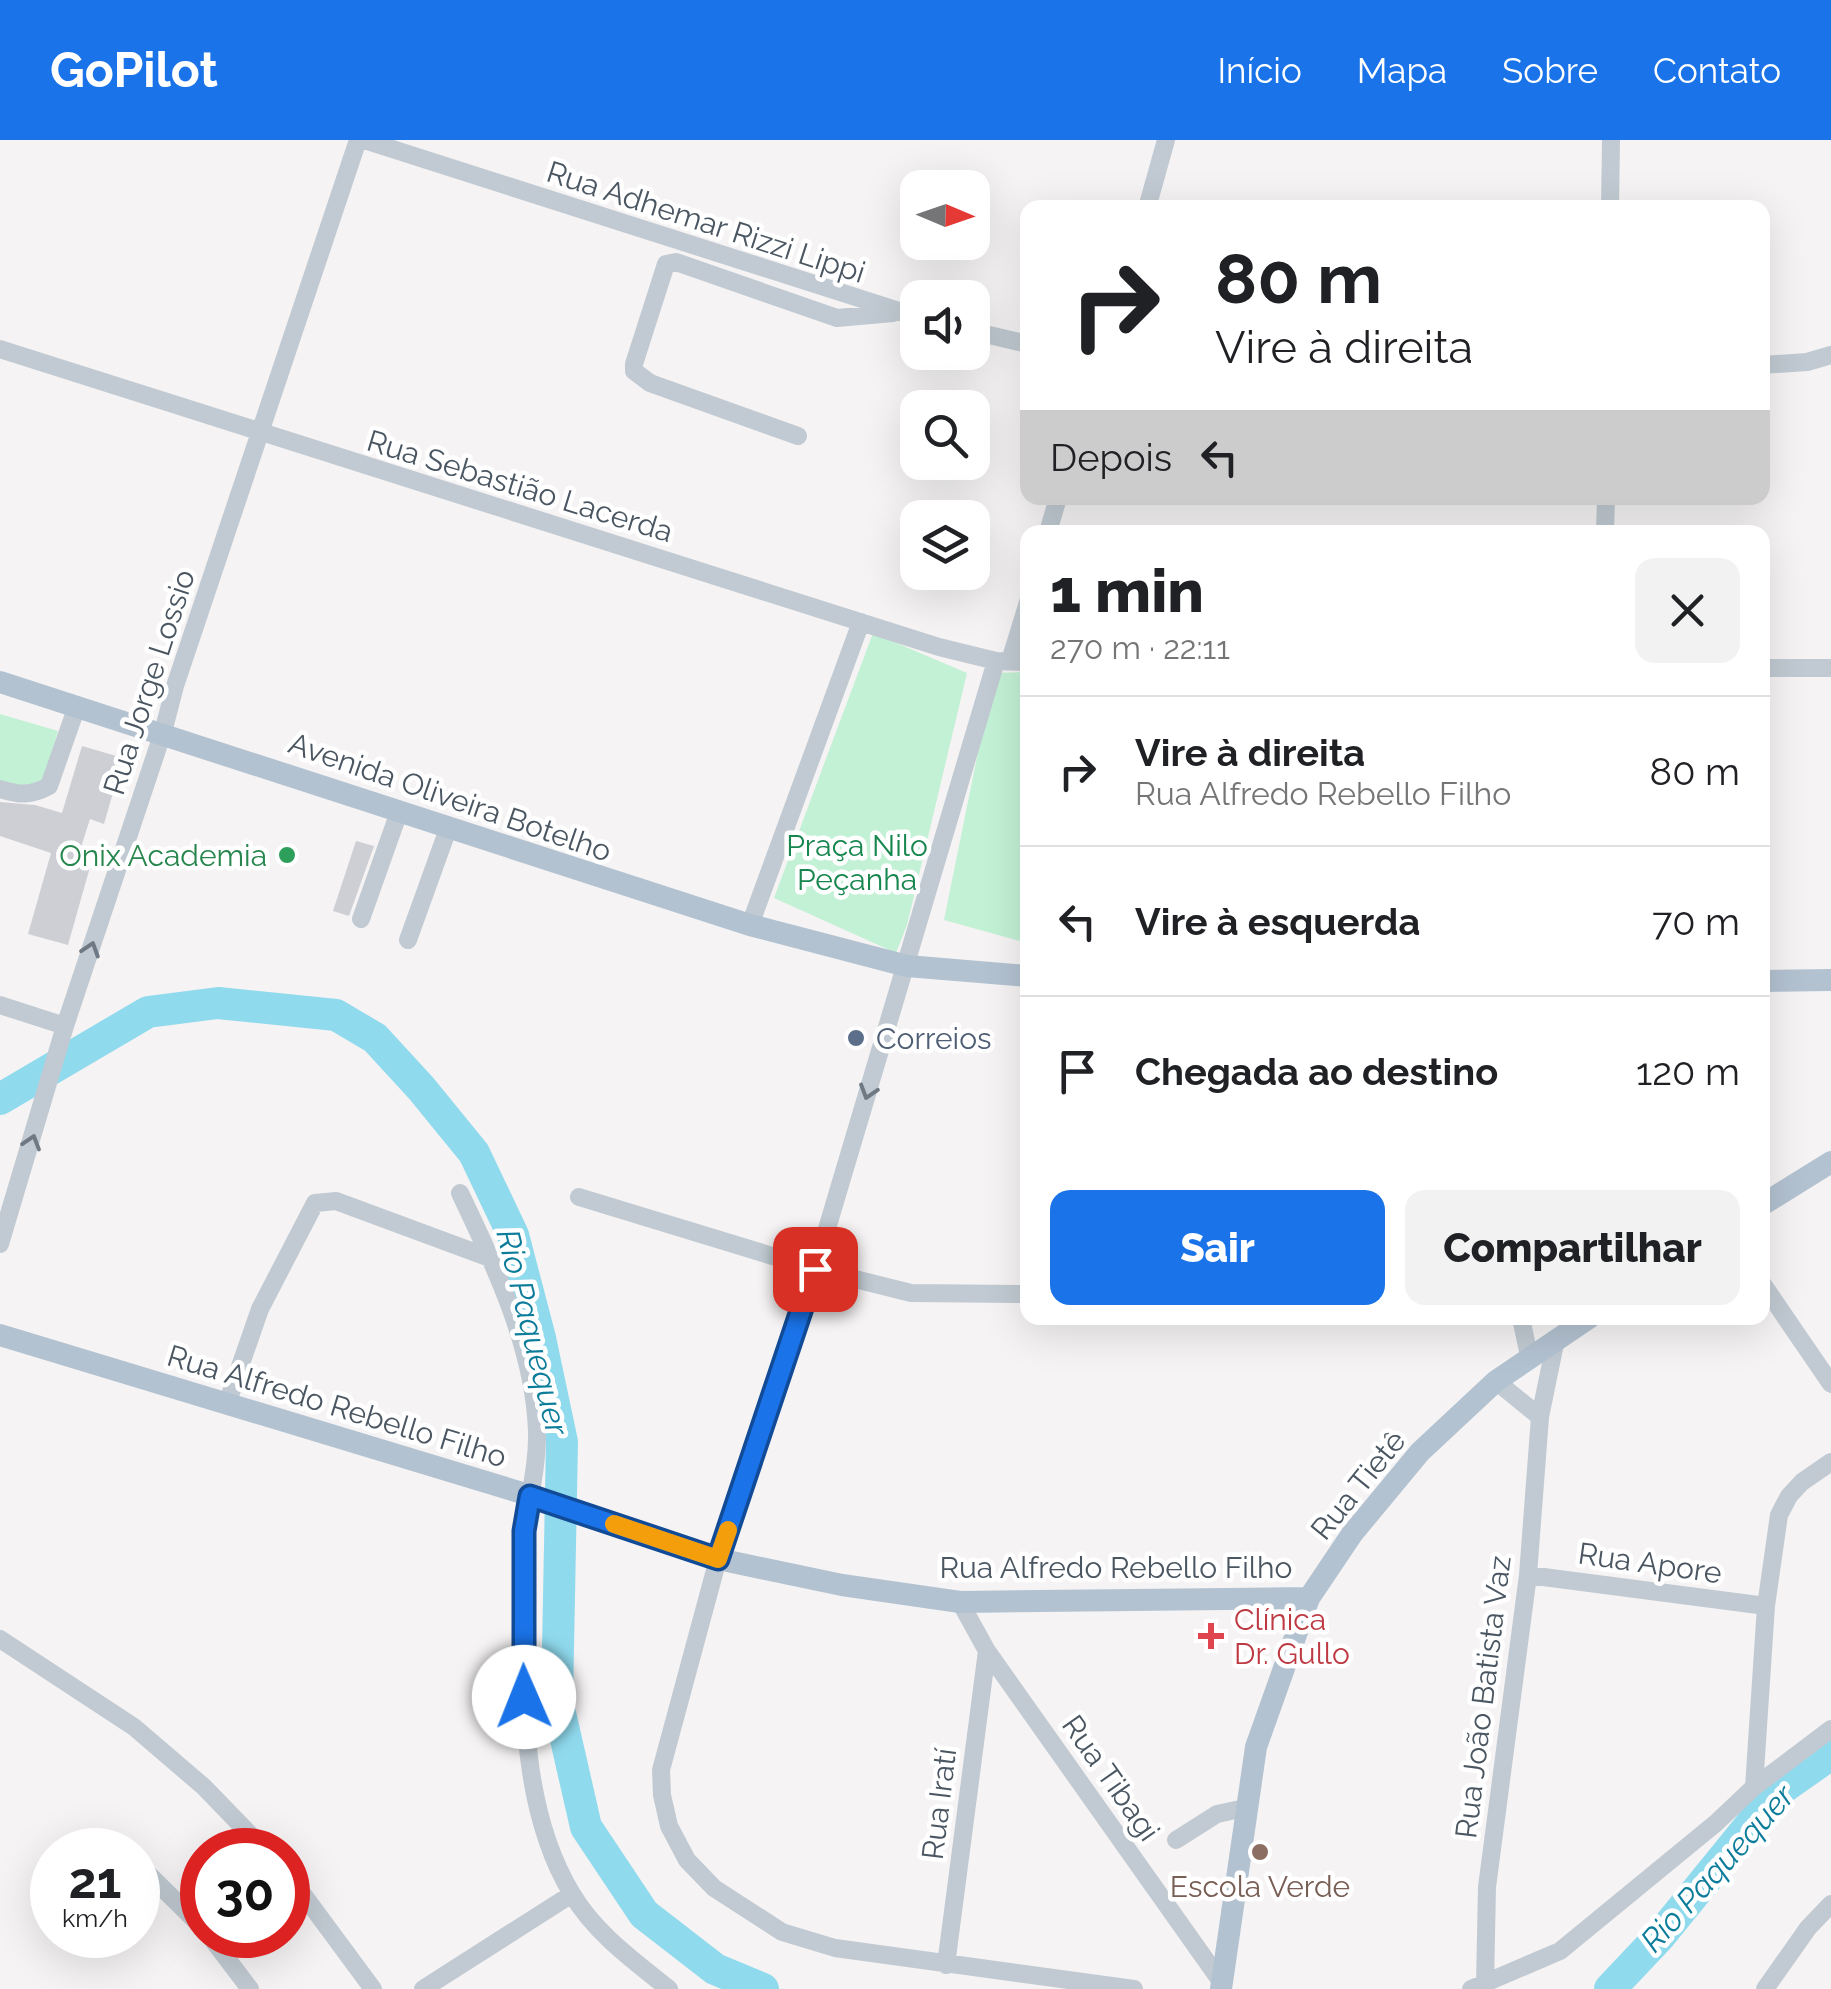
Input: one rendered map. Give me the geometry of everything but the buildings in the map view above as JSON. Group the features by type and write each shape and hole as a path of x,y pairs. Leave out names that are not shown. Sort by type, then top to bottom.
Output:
{"main road":[{"name":"Avenida Oliveira Botelho","path":"0,682 750,925 895,963 1020,975"},
{"path":"1770,981 1831,980"},
{"path":"1770,1201 1831,1162"},
{"name":"Rua Tietê","path":"1222,1986 1256,1747 1308,1598 1352,1534 1420,1452 1496,1380 1578,1325"},
{"name":"Rua Alfredo Rebello Filho","path":"0,1335 536,1497 718,1559 842,1585 960,1602 1308,1598"}],"street":[{"name":"Rua Adhemar Rizzi Lippi","path":"361,140 898,312"},
{"name":"Rua Jorge Lossio","path":"0,1244 175,686 258,433 361,140"},
{"path":"1149,200 1166,140"},
{"path":"1610,200 1611,140"},
{"path":"798,436 650,383 634,372 666,264 676,262 837,318 898,312"},
{"path":"990,335 1020,342"},
{"name":"Rua Sebastião Lacerda","path":"0,349 939,647 1011,661"},
{"path":"1770,364 1806,362 1831,355"},
{"path":"750,925 861,622"},
{"path":"1020,630 918,916 895,963 815,1269 718,1559 661,1770 662,1795 669,1826 687,1860 714,1888 782,1932 835,1948 1134,1989"},
{"path":"1770,668 1831,668"},
{"path":"0,789 21,795 34,794 49,786 77,706"},
{"path":"361,919 399,812"},
{"path":"408,940 448,829"},
{"path":"0,1005 63,1034"},
{"path":"460,1193 515,1323 537,1427 536,1497 524,1531 523,1668 529,1756 548,1840 572,1894 608,1939 669,1989"},
{"path":"579,1197 911,1294 1020,1294"},
{"path":"226,1404 260,1309 315,1203 336,1201 490,1258"},
{"path":"1770,1290 1831,1384"},
{"path":"1522,1325 1529,1356"},
{"name":"Rua João Batista Vaz","path":"1478,1986 1486,1887 1528,1574 1540,1418 1556,1339"},
{"path":"1496,1380 1540,1418"},
{"path":"1754,1788 1766,1606 1779,1515 1802,1482 1831,1462"},
{"name":"Rua Apore","path":"1528,1574 1766,1606"},
{"name":"Rua Tibagi","path":"960,1602 987,1651 1222,1986"},
{"path":"0,1639 134,1727 204,1787 244,1828"},
{"name":"Rua Iratí","path":"946,1965 987,1651"},
{"path":"1478,1986 1560,1951 1754,1788 1831,1729"},
{"path":"1176,1840 1217,1814 1245,1808"},
{"path":"160,1886 180,1906"},
{"path":"424,1989 572,1894"},
{"path":"310,1903 374,1989"},
{"path":"1765,1989 1808,1928 1831,1904"},
{"path":"226,1958 250,1989"}],"green space":[{"name":"Praça Nilo Peçanha","path":"873,633 967,673 907,925 896,953 774,898"},
{"name":"Praça Nilo Peçanha","path":"1020,672 1020,941 944,920 994,673"},
{"path":"0,714 58,731 44,781 19,787 0,781"}],"waterway":[{"name":"Rio Paquequer","path":"0,1099 148,1012 218,1003 336,1015 375,1038 421,1088 474,1153 513,1235 540,1338 562,1442 557,1700 586,1827 644,1914 715,1969 763,1989"},
{"name":"Rio Paquequer","path":"1610,1989 1660,1936 1777,1792 1831,1754"}],"slow traffic":[{"path":"614,1524 718,1559 728,1530"}],"place":[{"name":"Onix Academia","path":"287,855"},
{"name":"Correios","path":"856,1038"},
{"name":"Clínica Dr. Gullo","path":"1211,1636"},
{"name":"Escola Verde","path":"1260,1852"}],"route":[{"path":"524,1697 524,1531 530,1496 718,1559 815,1269"}]}
